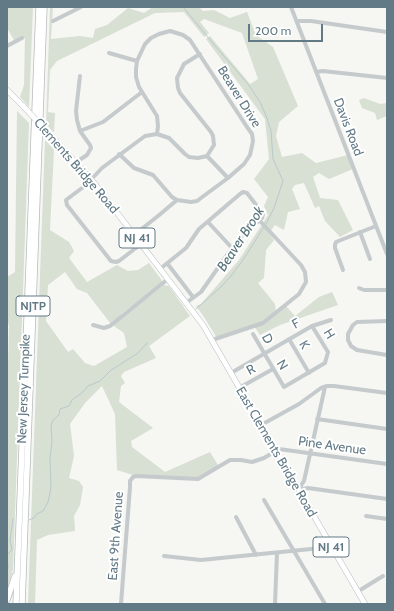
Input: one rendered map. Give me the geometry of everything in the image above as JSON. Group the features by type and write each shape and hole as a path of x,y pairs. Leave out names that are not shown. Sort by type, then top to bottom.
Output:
{"highway":[{"name":"New Jersey Turnpike","path":"16,604 39,7"},
{"name":"New Jersey Turnpike","path":"23,604 44,7"},
{"path":"7,600 15,574 19,536"}],"main road":[{"name":"Clements Bridge Road","path":"7,90 91,180 186,302 212,340"},
{"name":"East Clements Bridge Road","path":"212,340 364,604"}],"street":[{"path":"54,21 81,7"},
{"name":"Davis Road","path":"291,7 387,254"},
{"path":"297,21 311,21 387,32"},
{"name":"Beaver Drive","path":"137,61 145,44 151,38 165,32 176,32 183,35 190,40 200,54 252,134 253,146 248,158 228,178 197,201 191,202 177,200"},
{"path":"7,46 22,38"},
{"path":"109,53 137,61 136,77 142,92 157,116 157,134"},
{"path":"141,244 119,261 111,261 65,202 91,180 102,168 145,136 157,134 169,138 189,157 198,158 207,156 214,145 213,136 180,93 177,78 181,69 188,61 200,54"},
{"path":"316,72 323,71 387,78"},
{"path":"75,163 87,155 91,148 80,131 77,120 76,111 80,76"},
{"path":"80,131 103,122 142,92"},
{"path":"119,154 134,168 153,175 172,197 177,200 134,235"},
{"path":"207,156 228,178"},
{"path":"160,269 186,248 199,230 240,194 244,192 246,193 263,212 263,216 232,248 201,292 186,302"},
{"path":"212,340 263,323 299,294 306,282 305,272 301,265 259,220"},
{"path":"208,222 232,248"},
{"path":"343,270 335,248 336,242 376,226"},
{"path":"360,232 370,259"},
{"path":"167,263 193,297"},
{"path":"94,325 104,328 110,326 168,279"},
{"path":"359,288 364,290 387,290"},
{"name":"F","path":"281,344 312,326 331,320"},
{"path":"387,321 357,322 353,325 348,334 348,340 351,346 357,350 387,355"},
{"name":"H","path":"308,373 325,363 328,352 312,326"},
{"name":"D","path":"253,334 264,354"},
{"name":"K","path":"289,339 308,373"},
{"name":"R","path":"231,373 281,344"},
{"path":"346,349 351,346"},
{"name":"N","path":"264,354 283,387 308,373"},
{"name":"R","path":"240,388 273,369"},
{"path":"261,425 299,404 325,387 334,386 387,393"},
{"path":"298,490 304,481 309,453 325,387"},
{"path":"317,419 387,429"},
{"name":"Pine Avenue","path":"275,450 279,448 387,464"},
{"name":"East 9th Avenue","path":"121,604 130,481 133,477 198,479 230,460 252,462 264,458 275,450"},
{"path":"298,490 308,488 387,499"},
{"path":"264,500 325,604"},
{"path":"366,516 387,519"},
{"path":"236,517 256,555"},
{"path":"164,556 201,560 331,548"},
{"path":"275,604 278,553"},
{"path":"357,592 383,576"}],"shaded area":[{"path":"7,7 33,7 29,107 20,97 24,85 25,38 15,42 7,28"},
{"path":"50,7 53,7 51,39 80,36 93,38 95,29 107,25 128,8 144,13 153,7 199,7 203,11 214,10 230,18 247,12 256,35 273,47 298,106 279,122 276,136 282,157 302,153 316,163 348,155 353,169 329,179 319,173 313,177 320,198 338,200 353,230 340,237 325,221 319,206 315,208 304,183 295,185 292,189 300,209 288,212 284,230 275,225 269,233 274,240 266,250 264,278 258,283 275,304 276,314 286,306 295,316 319,297 332,292 338,305 280,325 260,335 254,326 217,338 196,306 201,304 239,260 268,215 264,206 268,197 254,179 269,159 265,119 206,39 210,36 250,84 258,79 242,33 204,19 200,22 209,33 204,37 184,12 155,13 57,61 50,70 48,112 55,113 54,133 46,124"},
{"path":"364,98 380,104 387,103 387,116 377,120 375,113 362,108 359,100"},
{"path":"17,111 29,123 13,569 7,590 7,403 9,326 7,320 7,277 15,272"},
{"path":"45,140 54,149 50,230 69,242 74,251 69,258 87,282 117,265 128,271 138,270 149,263 163,282 121,314 123,317 164,285 169,286 190,316 149,346 156,358 124,372 121,376 125,383 121,386 119,402 153,428 131,441 132,447 165,472 210,452 219,467 194,480 133,475 117,470 115,414 102,386 85,403 70,424 74,456 69,478 79,481 83,487 80,505 74,516 75,531 48,535 37,540 35,604 28,604","holes":["65,272 77,289 87,293 111,324 124,333 127,347 94,366 85,363 73,349 68,352 46,321 48,285"]}],"waterway":[{"name":"Beaver Brook","path":"183,7 248,84 260,102 267,118 271,131 273,159 283,181 274,208 266,224"},
{"name":"Beaver Brook","path":"196,309 231,276 264,227"},
{"name":"Beaver Brook","path":"29,520 43,511 48,502 51,488 51,425 53,420 59,415 60,409 69,406 72,400 83,392 88,386 100,381 110,371 138,353 147,343"},
{"name":"Beaver Brook","path":"7,571 7,555 12,550 10,540 13,519"}]}
